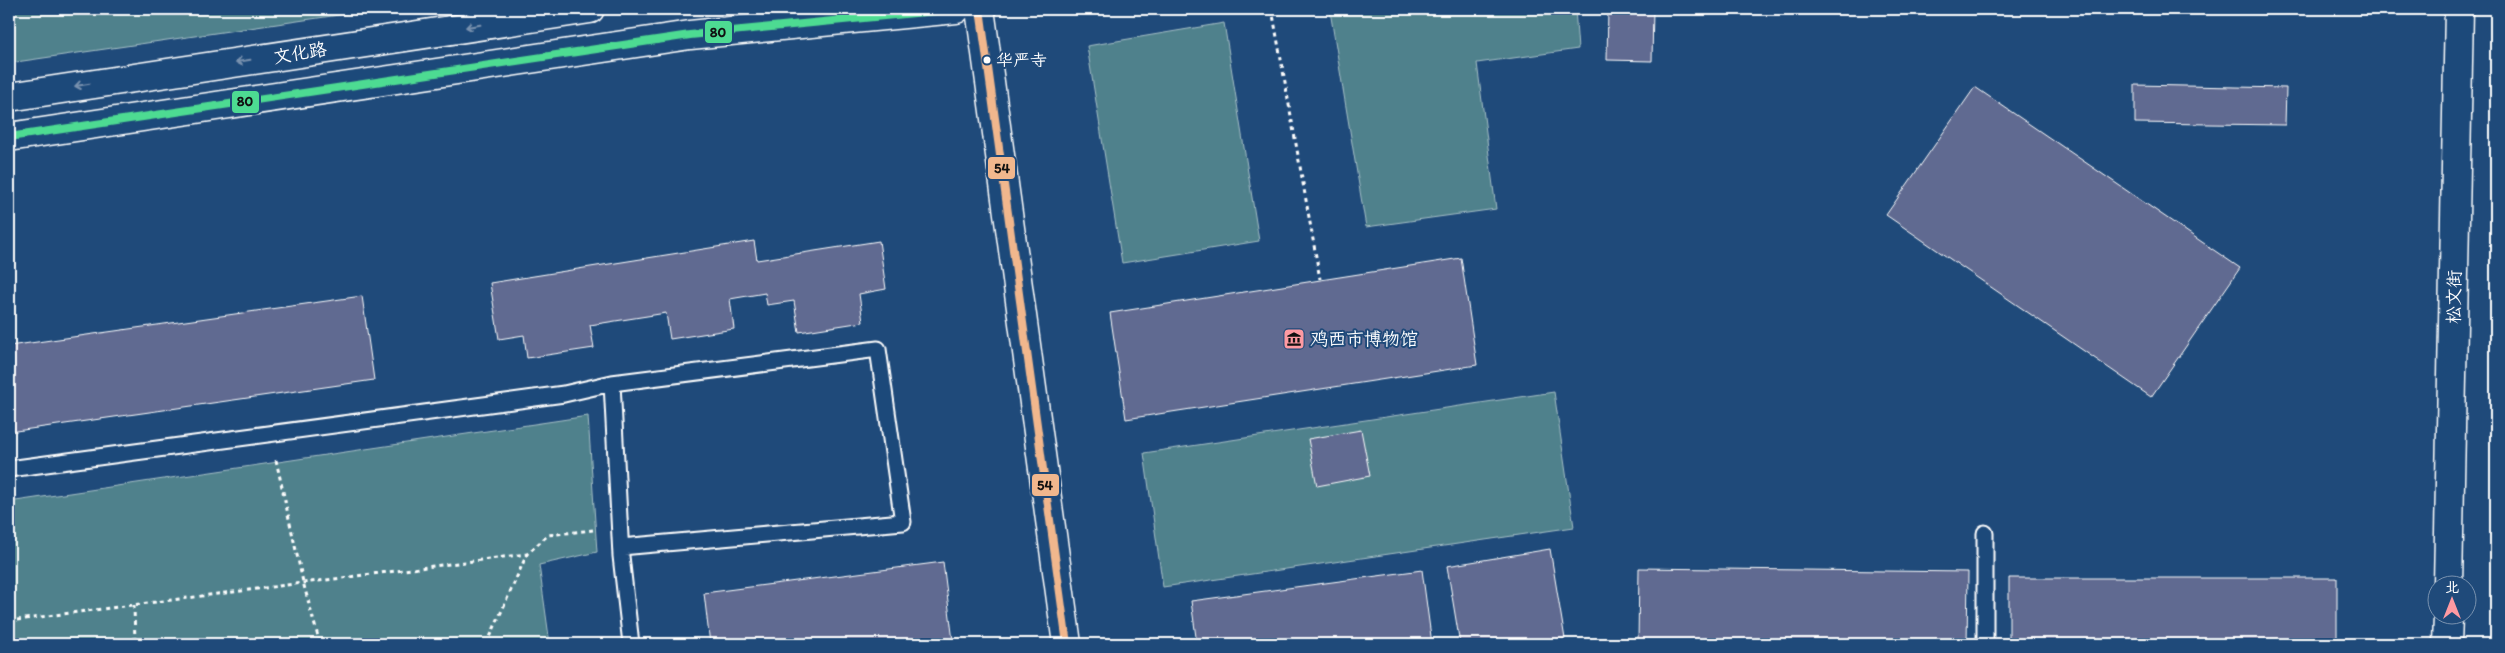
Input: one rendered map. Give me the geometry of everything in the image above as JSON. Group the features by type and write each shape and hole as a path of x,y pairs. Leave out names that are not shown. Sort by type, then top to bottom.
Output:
{"main road":[{"name":"文化路","path":"9,97 590,9"},
{"path":"9,137 690,35 956,9"},
{"path":"980,9 1067,644"},
{"name":"松文街","path":"2448,576 2459,9"},
{"path":"2447,644 2448,626"}],"lane":[{"path":"9,469 564,394 612,383 878,349 903,522 621,547"},
{"path":"612,383 621,547 631,644"},
{"path":"1985,533 1985,644"}],"path":[{"path":"1272,9 1320,279"},
{"path":"270,433 303,582 320,644"},
{"path":"487,644 527,554 548,535 609,529 621,547"},
{"path":"9,621 527,554"},
{"path":"134,605 135,644"}],"green space":[{"path":"9,9 380,9 9,63"},
{"path":"1361,9 1575,9 1578,49 1477,63 1496,209 1366,227 1330,11"},
{"path":"1224,23 1259,241 1122,263 1087,46"},
{"path":"1554,392 1574,527 1163,587 1144,453"},
{"path":"588,416 597,552 539,565 550,644 9,644 9,502"}],"building":[{"path":"1608,9 1653,9 1652,61 1607,60"},
{"path":"2135,85 2286,88 2285,125 2135,123"},
{"path":"1975,87 2240,268 2151,397 1886,215"},
{"path":"754,241 757,260 879,241 886,289 859,294 863,322 799,332 794,301 767,305 765,293 730,299 734,329 670,339 666,313 590,325 594,348 527,358 524,335 499,339 490,283"},
{"name":"鸡西市博物馆","path":"1461,258 1477,365 1126,419 1110,313"},
{"path":"362,296 374,380 9,432 9,346"},
{"path":"1361,430 1370,476 1317,486 1308,439"},
{"path":"1550,549 1565,639 1535,644 1460,644 1447,566"},
{"path":"943,562 953,641 929,644 710,644 704,593"},
{"path":"1639,568 1968,572 1967,644 1638,644"},
{"path":"1422,570 1432,644 1197,644 1191,601"},
{"path":"2009,578 2337,578 2337,644 2009,644"}],"transit line":[{"name":"80","path":"9,137 690,35 956,9"},
{"name":"54","path":"980,9 1067,644"}],"place":[{"name":"华严寺","path":"987,60"},
{"name":"鸡西市博物馆","path":"1294,339"}]}
